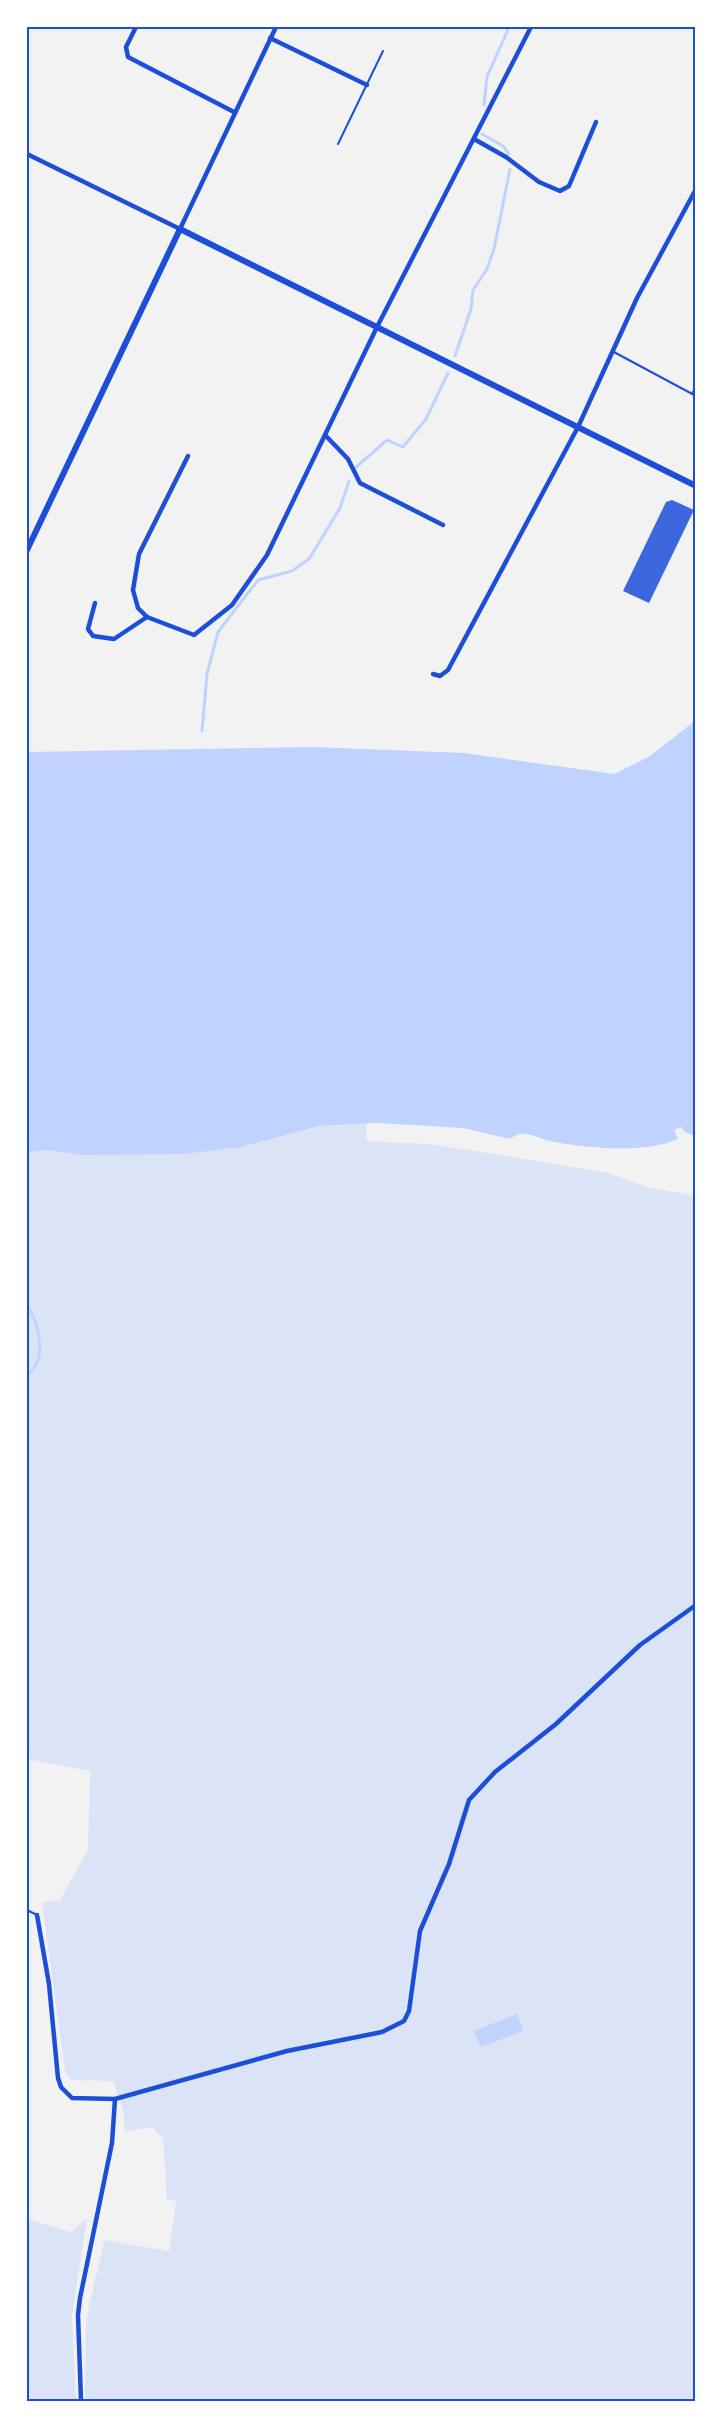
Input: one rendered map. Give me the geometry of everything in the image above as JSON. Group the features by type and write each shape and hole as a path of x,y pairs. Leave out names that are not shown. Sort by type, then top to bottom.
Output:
{"street":[{"path":"136,27 126,47 128,57 234,112"},
{"path":"27,550 276,27"},
{"path":"188,456 139,554 133,583 136,603 147,617 194,635 232,605 267,555 377,327 531,27"},
{"path":"270,38 367,85"},
{"path":"474,139 506,157 539,182 560,191 569,186 596,122"},
{"path":"27,154 696,486"},
{"path":"433,674 440,675 448,670 578,427 637,298 696,189"},
{"path":"326,436 348,459 360,483 443,525"},
{"path":"95,603 88,629 93,636 114,639 147,617"},
{"path":"37,1915 61,2086 72,2098 115,2099 287,2051 382,2032 404,2021 409,2011 420,1931 449,1864 469,1800 495,1772 556,1724 640,1645 696,1605"},
{"path":"81,2401 79,2307 92,2229 112,2142 115,2099"}],"lane":[{"path":"338,144 383,51"},
{"path":"612,351 696,396"},
{"path":"692,394 696,386"},
{"path":"27,1910 37,1915"}],"shaded area":[{"path":"366,1124 367,1141 429,1144 608,1173 651,1188 696,1196 696,2401 85,2401 86,2321 104,2240 169,2251 176,2201 167,2200 163,2138 152,2127 125,2132 123,2110 113,2081 71,2080 65,2072 42,1902 60,1900 88,1850 90,1771 27,1759 27,1152 48,1150 71,1154 185,1154 241,1147 319,1126"},
{"path":"87,2218 72,2316 76,2401 27,2401 27,2219 71,2232"}],"water":[{"path":"696,720 696,1136 685,1132 681,1127 674,1130 678,1139 664,1144 615,1148 564,1144 527,1134 510,1139 463,1128 378,1123 319,1126 241,1147 185,1154 81,1155 48,1150 27,1152 27,752 313,747 464,753 614,774 650,756"},
{"path":"517,2014 523,2031 481,2047 474,2031"}],"building":[{"path":"672,500 694,510 649,603 623,591 666,502"}],"waterway":[{"path":"484,105 487,77 509,27"},
{"path":"482,134 503,146 509,154"},
{"path":"455,356 471,309 473,290 487,269 494,249 510,169"},
{"path":"354,469 387,440 403,447 426,419 448,373"},
{"path":"202,731 207,674 218,632 258,580 292,571 309,559 340,508 349,481"},
{"path":"27,1305 38,1331 40,1351 34,1368 27,1374"}]}
